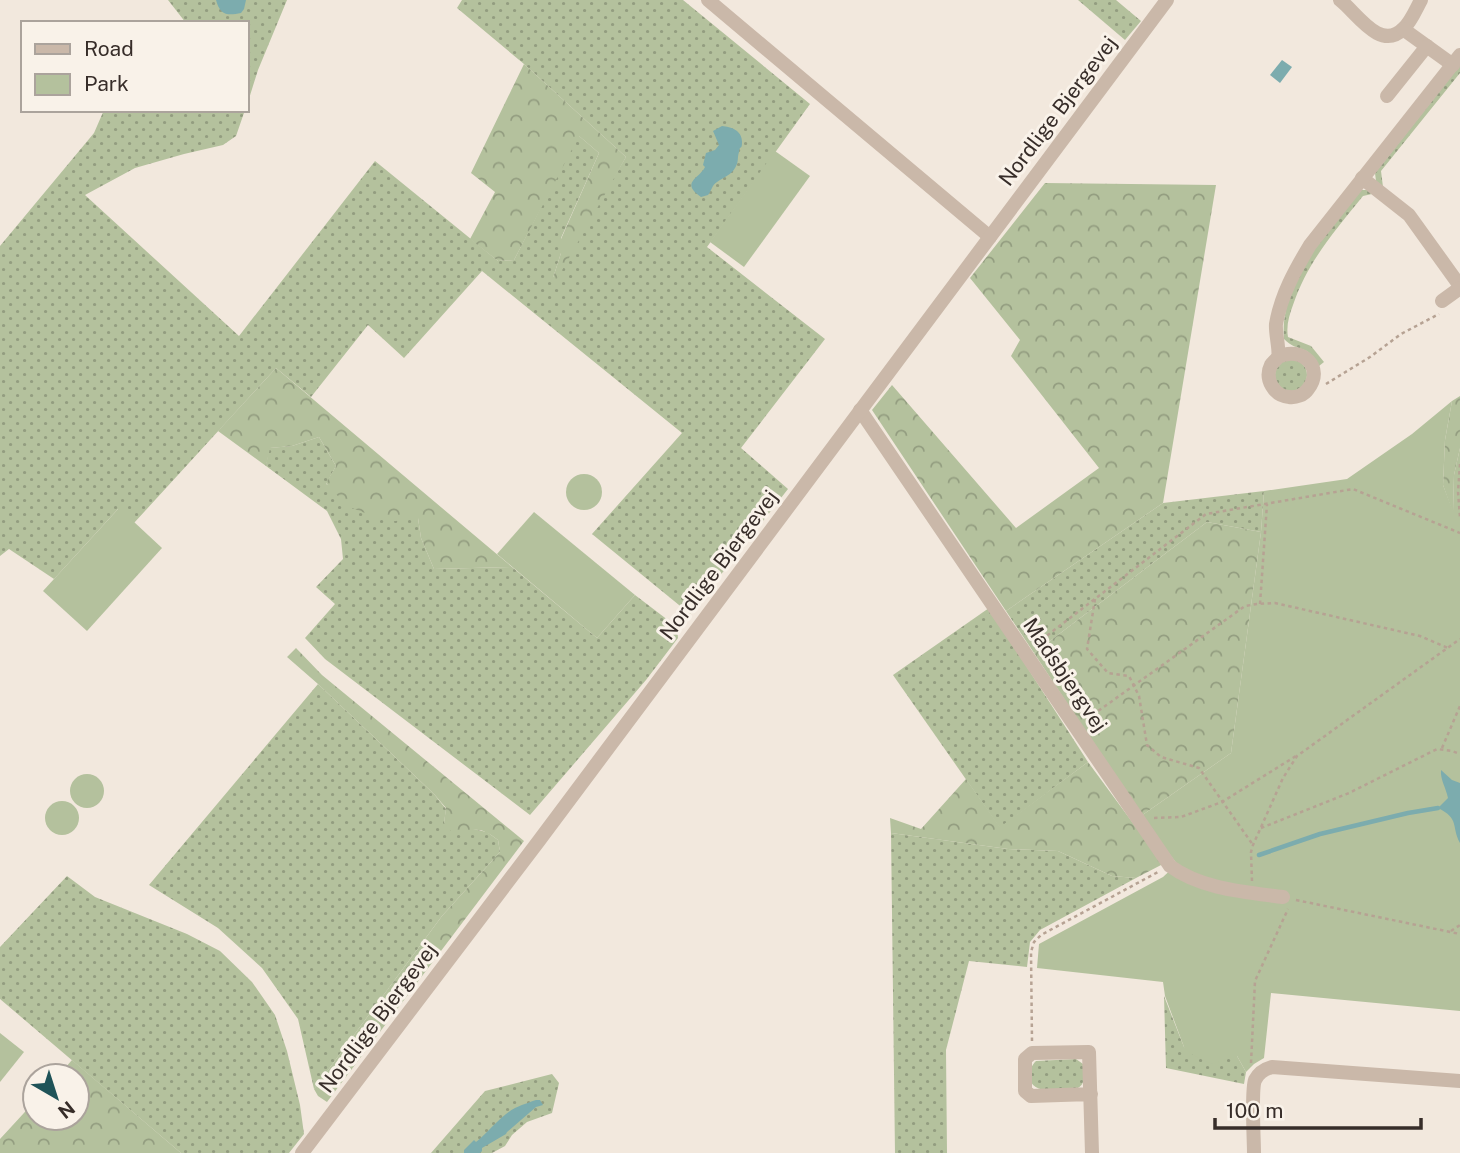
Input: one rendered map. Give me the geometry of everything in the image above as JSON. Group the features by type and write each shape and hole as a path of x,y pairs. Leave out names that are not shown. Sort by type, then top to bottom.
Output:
{"street":[{"path":"708,0 989,237"},
{"name":"Nordlige Bjergevej","path":"302,1153 538,842 1167,0"},
{"path":"1348,3 1366,26 1378,34 1393,35 1403,29 1421,0"},
{"path":"1278,357 1276,327 1281,304 1292,275 1310,244 1456,60 1427,46 1403,29"},
{"path":"1387,96 1427,46"},
{"path":"1362,178 1409,215 1460,287 1442,301"},
{"path":"1293,352 1307,359 1314,374 1313,382 1305,393 1284,397 1278,394 1268,375 1269,368 1278,357 1293,352"},
{"name":"Madsbjergvej","path":"860,410 1170,866 1190,878 1226,888 1287,898"},
{"path":"1091,1094 1031,1096 1025,1091 1026,1059 1032,1053 1089,1052 1091,1094 1092,1153"},
{"path":"1254,1153 1253,1086 1259,1074 1272,1066 1460,1082"}],"path":[{"path":"1313,382 1320,388 1401,334 1448,309 1442,301"},
{"path":"1460,464 1460,517"},
{"path":"1024,653 1206,514 1353,489 1460,533"},
{"path":"1260,604 1268,504"},
{"path":"1095,599 1087,649 1108,673 1129,676 1135,685 1147,745 1161,757 1199,768 1253,845"},
{"path":"1075,728 1245,606 1275,603 1420,636 1447,648"},
{"path":"1136,818 1181,817 1222,802 1297,756 1460,639"},
{"path":"1441,750 1460,706"},
{"path":"1260,828 1349,793 1437,749 1460,754"},
{"path":"1252,893 1253,845 1283,778 1297,756"},
{"path":"1032,1053 1031,952 1034,942 1041,935 1170,866"},
{"path":"1259,1074 1251,1066 1255,981 1287,898 1460,934"},
{"path":"1450,932 1460,925"}],"green space":[{"path":"168,0 287,0 248,102 248,21 184,21"},
{"path":"462,0 683,0 810,104 707,247 825,339 741,448 788,489 690,614 592,534 682,433 482,271 404,358 368,325 311,397 276,368 134,523 118,509 54,579 9,549 0,556 0,246 94,133 103,112 244,112 236,136 223,145 135,168 85,195 239,336 375,161 498,261 514,260 578,135 599,153 561,238 561,253 553,278 626,157 524,64 457,8"},
{"path":"1078,0 1116,0 1141,21 1125,40"},
{"path":"524,64 626,157 556,281 553,278 561,253 561,239 599,153 579,136 514,260 498,261 470,239 495,192 471,173"},
{"path":"1460,65 1460,73 1381,171 1383,187 1376,181 1375,173"},
{"path":"775,151 810,176 744,267 710,242"},
{"path":"1045,183 1216,185 1163,503 1006,611 872,410 892,385 1016,528 1099,468 1011,356 1020,340 970,278"},
{"path":"1361,190 1368,190 1372,194 1363,196 1323,248 1306,274 1289,317 1288,337 1311,346 1324,362 1319,366 1310,354 1284,339 1289,298 1308,259"},
{"path":"1291,359 1302,364 1307,375 1302,386 1291,391 1280,386 1275,375 1280,364"},
{"path":"276,368 512,567 434,569 421,538 418,518 388,522 347,506 326,483 336,466 319,437 292,446 270,448 266,466 218,431"},
{"path":"1460,396 1460,448 1454,475 1453,513 1443,485 1445,440 1452,401"},
{"path":"1452,401 1445,440 1443,485 1453,511 1454,475 1460,448 1460,1011 1271,993 1264,1058 1246,1072 1237,1056 1212,1064 1191,1054 1184,1047 1165,996 1163,982 1037,968 1039,944 1163,877 1177,864 1141,816 1231,753 1261,532 1264,491 1347,479 1412,434"},
{"path":"319,437 336,466 326,484 418,518 421,538 434,569 512,567 597,638 635,595 677,627 678,638 646,680 530,815 325,659 305,638 335,604 316,587 343,559 341,539 327,511 266,466 269,448 292,446"},
{"path":"584,474 597,479 602,492 597,505 584,510 571,505 566,492 571,479"},
{"path":"1264,491 1261,532 1207,522 1034,653 1006,611 1163,503"},
{"path":"119,508 162,548 87,631 43,591"},
{"path":"534,512 635,595 597,638 497,554"},
{"path":"1207,522 1261,532 1231,753 1141,816 1034,653"},
{"path":"989,608 1088,762 1000,828 893,675"},
{"path":"296,648 322,675 524,841 327,1102 318,1096 314,1089 442,916 500,852 498,840 481,830 455,836 444,823 446,808 434,794 287,657"},
{"path":"318,684 434,794 446,809 444,823 487,832 498,840 500,852 442,916 314,1089 298,1019 262,968 218,928 149,885"},
{"path":"1088,762 1163,864 1136,878 1112,876 1058,851 1008,849 891,833 890,818 921,829 966,779 1000,827"},
{"path":"87,774 99,779 104,791 99,803 87,808 75,803 70,791 75,779"},
{"path":"62,801 74,806 79,818 74,830 62,835 50,830 45,818 50,806"},
{"path":"891,833 1008,849 1058,851 1112,876 1136,878 1040,930 1030,942 1027,967 969,961 946,1050 947,1153 895,1153"},
{"path":"67,876 95,897 187,934 220,951 252,982 275,1015 287,1051 304,1134 289,1153 181,1153 91,1076 91,1062 74,1062 0,999 0,947"},
{"path":"1164,996 1184,1047 1237,1056 1246,1072 1244,1084 1166,1068"},
{"path":"0,1033 24,1052 0,1082"},
{"path":"1076,1059 1083,1064 1084,1075 1082,1084 1076,1089 1048,1090 1032,1083 1031,1070 1036,1061"},
{"path":"552,1074 559,1083 552,1113 527,1122 512,1135 505,1146 492,1153 431,1153 485,1091"},
{"path":"91,1076 181,1153 0,1153 0,1139 21,1116 21,1132 91,1132"}],"water":[{"path":"216,0 246,0 241,13 232,14 222,11"},
{"path":"1282,60 1292,67 1280,83 1270,75"},
{"path":"722,126 735,130 742,138 737,164 714,185 708,195 701,197 691,184 705,167 703,165 706,153 715,150 719,145 713,131"},
{"path":"1441,770 1460,783 1460,843 1452,819 1438,808 1448,798"},
{"path":"540,1100 543,1105 536,1107 506,1134 482,1148 480,1153 464,1153 474,1140 476,1142 510,1111"}],"waterway":[{"path":"1259,855 1320,834 1438,808"}]}
